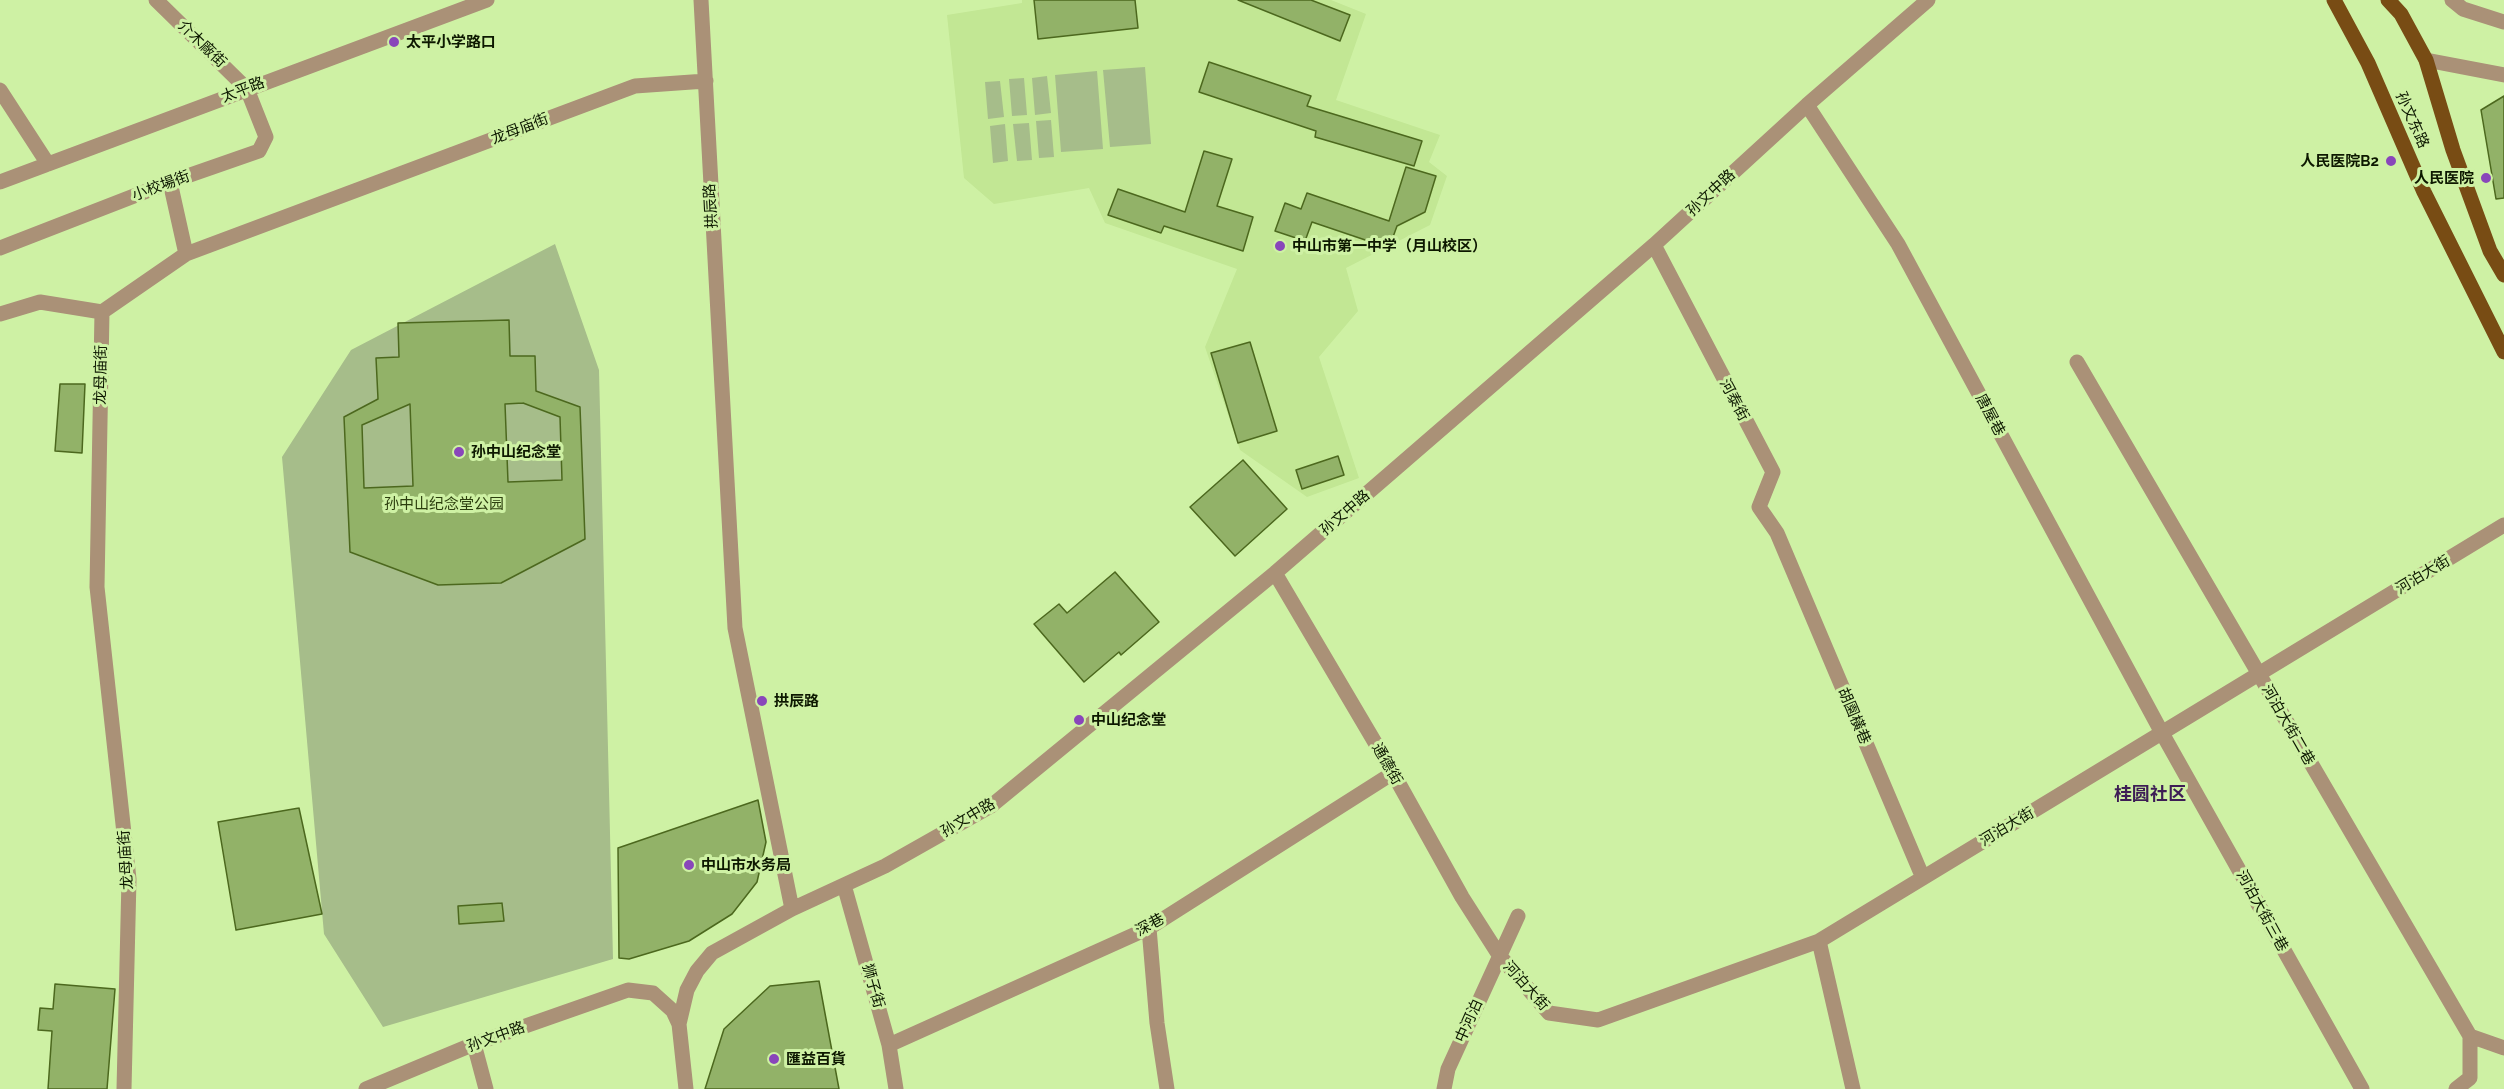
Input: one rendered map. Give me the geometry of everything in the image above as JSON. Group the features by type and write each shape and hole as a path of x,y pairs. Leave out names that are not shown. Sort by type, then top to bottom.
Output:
{"main road":[{"name":"孙文东路","path":"2334,0 2368,63 2424,192 2504,352"},
{"name":"孙文东路","path":"2388,0 2401,14 2426,60 2453,150 2490,250 2504,275"}],"street":[{"name":"介木廠街","path":"156,0 247,88"},
{"name":"太平路","path":"0,182 487,0"},
{"name":"拱辰路","path":"701,0 735,628 792,909"},
{"name":"孙文中路","path":"679,1024 687,990 697,971 712,953 792,909 885,866 991,806 1275,573 1654,245 1807,105 1928,0"},
{"path":"2451,0 2463,9 2504,22"},
{"path":"2426,60 2504,75"},
{"name":"龙母庙街","path":"124,1089 129,879 97,586 102,312 186,254 635,86 706,81"},
{"name":"小校場街","path":"0,248 171,182 259,151 266,137 247,88"},
{"path":"0,90 48,164"},
{"name":"唐屋巷","path":"1807,105 1898,244 2162,733"},
{"path":"171,182 186,254"},
{"name":"河泰街","path":"1654,245 1773,472 1759,507 1777,533 1785,554"},
{"path":"0,314 40,302 102,312"},
{"name":"河泊大街二巷","path":"2077,362 2470,1036"},
{"name":"河泊大街","path":"1499,955 1549,1013 1598,1020 1819,941 2504,525"},
{"name":"胡園橫巷","path":"1785,554 1923,878"},
{"name":"通德街","path":"1275,573 1393,773 1462,897 1499,955"},
{"name":"河泊大街三巷","path":"2162,733 2362,1089"},
{"name":"深巷","path":"890,1046 1149,928 1393,773"},
{"name":"狮子街","path":"844,885 890,1046 896,1089"},
{"name":"中河泊","path":"1444,1089 1448,1069 1518,916"},
{"path":"1149,928 1157,1023 1167,1089"},
{"path":"1819,941 1853,1089"},
{"name":"孙文中路","path":"366,1089 474,1044 628,990 653,993 673,1011 679,1024"},
{"path":"679,1024 686,1089"},
{"path":"2456,1089 2470,1078 2470,1036 2504,1048"},
{"path":"474,1044 486,1089"}],"shaded area":[{"name":"中山市第一中学（月山校区）","path":"1022,0 1331,0 1366,14 1336,100 1440,135 1429,162 1447,176 1430,225 1346,268 1358,311 1319,357 1359,478 1307,497 1240,450 1205,347 1237,269 1105,223 1089,188 994,204 964,178 947,15 1022,3"}],"green space":[{"path":"1145,67 1151,144 1110,147 1103,70"},
{"path":"1097,71 1103,149 1061,152 1055,75"},
{"path":"1047,76 1051,113 1035,115 1032,78"},
{"path":"1024,78 1027,115 1012,116 1009,79"},
{"path":"1000,81 1004,117 988,119 985,82"},
{"path":"1051,120 1054,157 1039,158 1036,121"},
{"path":"1029,123 1032,160 1017,161 1013,124"},
{"path":"1005,124 1008,161 993,163 990,126"},
{"name":"孙中山纪念堂公园","path":"555,244 599,370 613,959 383,1027 324,934 282,457 351,350"}],"building":[{"path":"1034,0 1135,0 1138,28 1038,39"},
{"path":"1238,0 1311,0 1350,15 1340,41"},
{"path":"1209,62 1311,96 1307,106 1422,141 1414,166 1315,137 1316,131 1199,92"},
{"path":"2504,96 2504,198 2496,199 2481,110"},
{"path":"1204,151 1232,159 1217,206 1253,217 1243,251 1164,226 1161,233 1108,215 1118,189 1185,212"},
{"path":"1406,167 1436,176 1425,212 1397,226 1389,248 1312,222 1305,241 1275,231 1285,203 1301,209 1307,193 1389,221"},
{"name":"孙中山纪念堂","path":"509,320 510,356 535,356 536,391 580,407 585,539 501,583 438,585 350,552 344,417 378,399 376,358 399,357 398,323","holes":["523,403 560,417 562,480 508,482 505,404","410,404 413,486 364,488 362,425"]},
{"path":"1250,342 1277,431 1238,443 1211,353"},
{"path":"60,384 85,384 82,453 55,451"},
{"path":"1338,456 1344,475 1302,489 1296,470"},
{"path":"1243,460 1287,509 1235,556 1190,507"},
{"path":"1115,572 1159,622 1121,655 1119,652 1084,682 1034,624 1059,604 1067,613"},
{"name":"中山市水务局","path":"758,800 766,842 757,882 732,914 689,941 629,959 619,958 618,848"},
{"path":"299,808 322,914 236,930 218,822"},
{"path":"502,903 504,921 459,924 458,906"},
{"name":"匯益百貨","path":"819,981 839,1089 705,1089 724,1029 770,986"},
{"path":"55,984 115,989 107,1089 48,1089 52,1031 38,1030 40,1008 53,1009"}],"place":[{"name":"太平小学路口","path":"394,42"},
{"name":"人民医院B2","path":"2391,161"},
{"name":"人民医院","path":"2486,178"},
{"name":"中山市第一中学（月山校区）","path":"1280,246"},
{"name":"孙中山纪念堂","path":"459,452"},
{"name":"拱辰路","path":"762,701"},
{"name":"中山纪念堂","path":"1079,720"},
{"name":"中山市水务局","path":"689,865"},
{"name":"匯益百貨","path":"774,1059"}],"district":[{"name":"桂圆社区","path":"2150,795"}]}
